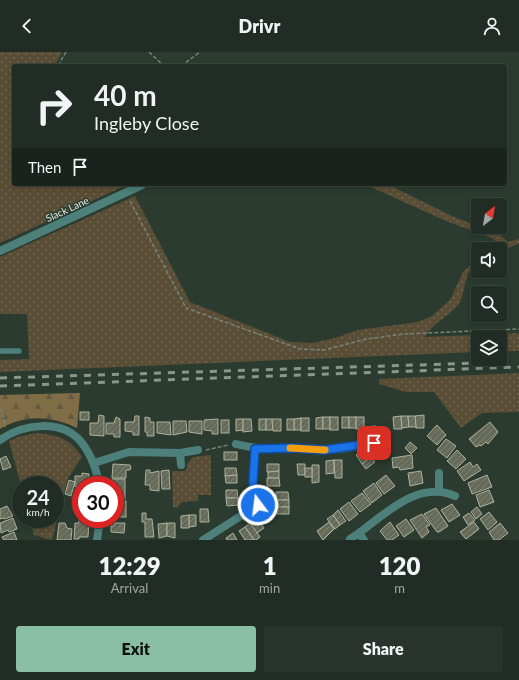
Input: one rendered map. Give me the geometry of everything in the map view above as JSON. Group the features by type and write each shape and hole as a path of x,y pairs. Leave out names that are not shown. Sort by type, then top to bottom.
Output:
{"street":[{"name":"Slack Lane","path":"0,251 140,186"},
{"path":"3,437 19,429 36,427 63,430 81,442 94,463 98,476"},
{"path":"374,429 374,443"},
{"path":"236,444 255,449 292,448 324,450 374,443 384,445"},
{"path":"255,449 253,483 258,505 264,514"},
{"path":"94,463 130,452 145,451 180,453 198,450"},
{"path":"180,453 181,464"},
{"path":"438,491 439,473"},
{"path":"350,539 361,537 402,502 412,497 438,491 455,496"},
{"path":"203,540 258,505"},
{"path":"97,540 99,528"}],"lane":[{"path":"0,351 19,351"}],"path":[{"path":"60,64 66,52"},
{"path":"149,52 162,64"},
{"path":"184,64 200,52"},
{"path":"125,192 186,308 300,349 324,350 367,339 403,334 519,328"},
{"path":"0,409 3,412 3,437"},
{"path":"198,450 236,444"}],"shaded area":[{"path":"0,52 62,52 56,64 12,64 12,186 125,186 0,243"},
{"path":"370,186 391,186 454,217 471,223 471,230 446,221"},
{"path":"135,196 190,302 290,342 313,343 335,338 358,330 418,322 432,316 450,300 463,272 471,265 460,302 433,327 425,337 471,335 471,352 0,372 0,360 29,359 27,314 0,314 0,257"},
{"path":"481,234 499,234 508,242 519,239 519,243 507,249 507,242 496,242 492,238"},
{"path":"519,333 519,351 507,351 507,334"},
{"path":"519,373 519,412 482,413 461,428 434,392 406,392 379,384 379,379"},
{"path":"37,433 51,435 63,439 78,451 82,457 68,478 64,494 64,476 19,476 9,441 21,436"},
{"path":"211,455 211,495 198,495 198,501 182,502 177,508 173,507 172,471 186,471 187,464 193,457"},
{"path":"32,528 55,528 52,540 34,535"}],"green space":[{"path":"80,393 77,428 58,421 38,418 19,421 0,429 0,395"}],"building":[{"path":"80,412 89,412 89,420 80,420"},
{"path":"99,415 104,416 104,436 90,435 90,423 98,423"},
{"path":"424,415 424,428 416,428 415,416"},
{"path":"135,416 139,416 139,435 133,435 133,432 125,431 125,422 134,422"},
{"path":"401,416 402,429 394,429 393,417"},
{"path":"401,416 408,416 409,427 402,428"},
{"path":"408,416 415,416 416,427 409,427"},
{"path":"116,417 120,419 120,437 114,437 114,434 106,434 106,423 114,423"},
{"path":"145,417 150,418 150,422 154,422 154,436 147,436 147,432 145,432"},
{"path":"323,417 323,429 316,429 316,418"},
{"path":"323,417 330,417 330,429 323,429"},
{"path":"330,417 338,417 338,430 330,430"},
{"path":"342,417 349,417 349,428 342,428"},
{"path":"349,417 356,417 356,428 349,428"},
{"path":"356,417 364,417 364,429 356,429"},
{"path":"301,418 301,430 294,430 294,419"},
{"path":"301,418 309,418 309,431 301,431"},
{"path":"218,419 218,434 212,434 212,431 204,430 204,420"},
{"path":"236,419 243,419 243,430 236,431"},
{"path":"243,419 251,419 252,431 243,432"},
{"path":"259,419 266,419 266,430 259,430"},
{"path":"266,419 272,419 273,430 266,430"},
{"path":"272,419 281,419 281,431 273,431"},
{"path":"287,419 294,419 294,430 287,430"},
{"path":"221,420 229,420 229,433 221,433"},
{"path":"173,421 186,421 187,432 173,435"},
{"path":"189,421 202,421 202,434 189,432"},
{"path":"157,422 170,422 171,435 157,433"},
{"path":"490,422 498,432 488,444 486,442 481,446 476,447 469,439"},
{"path":"437,425 446,435 437,445 427,436"},
{"path":"446,439 456,446 447,458 437,450"},
{"path":"410,442 417,448 411,454 405,448"},
{"path":"457,450 466,459 456,469 447,461"},
{"path":"360,451 362,454 367,451 371,457 362,464 356,455"},
{"path":"224,452 237,452 237,460 224,460"},
{"path":"412,455 413,468 400,470 399,467 393,468 392,458"},
{"path":"6,456 11,467 3,470 0,459"},
{"path":"371,457 375,462 366,469 362,464"},
{"path":"334,460 334,473 326,474 326,461"},
{"path":"334,460 342,460 342,478 335,478"},
{"path":"470,462 473,467 477,464 481,470 464,481 457,471"},
{"path":"113,464 130,465 130,470 126,470 126,478 124,478 124,476 112,476"},
{"path":"267,464 279,464 279,471 267,472"},
{"path":"297,464 305,464 305,475 298,475"},
{"path":"312,465 319,465 319,482 312,483"},
{"path":"225,468 236,468 237,475 225,476"},
{"path":"305,468 312,468 312,477 305,477"},
{"path":"146,470 150,470 150,473 159,471 159,491 150,490 150,485 145,485"},
{"path":"169,470 170,489 162,489 161,471"},
{"path":"279,471 279,478 268,478 268,472"},
{"path":"421,471 423,483 410,486 408,473"},
{"path":"82,473 89,474 89,476 82,476"},
{"path":"237,475 237,483 226,483 225,476"},
{"path":"386,475 395,486 384,494 376,483"},
{"path":"487,475 492,487 472,494 468,483"},
{"path":"267,478 279,478 280,486 267,486"},
{"path":"124,479 125,479 124,499"},
{"path":"69,480 72,481 71,496 65,494"},
{"path":"374,483 382,495 372,503 363,491"},
{"path":"226,490 237,490 238,498 226,498"},
{"path":"489,490 494,502 480,507 476,495"},
{"path":"276,492 288,492 289,500 276,500"},
{"path":"362,493 371,504 360,512 351,501"},
{"path":"226,498 238,498 238,505 227,506"},
{"path":"278,500 289,500 289,507 278,507"},
{"path":"124,501 126,501 126,517 124,517"},
{"path":"349,502 358,514 349,521 340,509"},
{"path":"452,504 460,515 449,522 441,510"},
{"path":"7,506 12,516 0,519 0,509"},
{"path":"276,507 289,507 289,514 277,514"},
{"path":"477,507 482,514 476,519 471,512"},
{"path":"436,508 448,526 439,532 437,532 424,514"},
{"path":"200,509 208,509 209,522 200,522"},
{"path":"338,510 346,521 340,525 333,515"},
{"path":"489,512 497,522 488,530 480,519"},
{"path":"142,513 146,513 146,519 152,519 154,537 145,537 145,522 142,522"},
{"path":"469,513 475,520 468,525 463,517"},
{"path":"422,514 430,525 426,527 429,532 422,538 410,520"},
{"path":"189,515 196,515 196,526 189,527"},
{"path":"189,515 189,528 181,528 181,516"},
{"path":"333,515 340,525 335,529 327,519"},
{"path":"256,517 264,528 257,533 249,522"},
{"path":"12,518 12,528 17,529 9,532 8,530 1,533 0,523"},
{"path":"406,519 414,530 404,537 396,526"},
{"path":"329,522 334,529 323,540 317,531"},
{"path":"390,522 399,535 392,540 387,540 380,531"},
{"path":"474,522 479,529 466,539 460,532"},
{"path":"65,523 67,528 72,529 71,540 57,540 58,528 64,528"},
{"path":"125,523 124,533 111,532 111,528 124,528"},
{"path":"167,523 167,536 159,538 158,524"},
{"path":"167,523 175,523 175,538 167,536"},
{"path":"250,523 260,537 256,540 254,540 245,527"},
{"path":"500,523 508,533 499,540 494,540 489,532"},
{"path":"245,527 254,540 245,540 239,531"},
{"path":"75,528 89,528 88,537 79,537 79,539 74,539"},
{"path":"14,532 17,540 4,540 2,537"},
{"path":"233,533 237,540 227,540 226,538"}],"railway":[{"path":"0,378 471,363"},
{"path":"0,386 519,367"}],"slow traffic":[{"path":"290,448 325,450"}],"route":[{"path":"258,505 253,483 252,470 255,449 268,450 292,448 324,450 374,443"}]}
